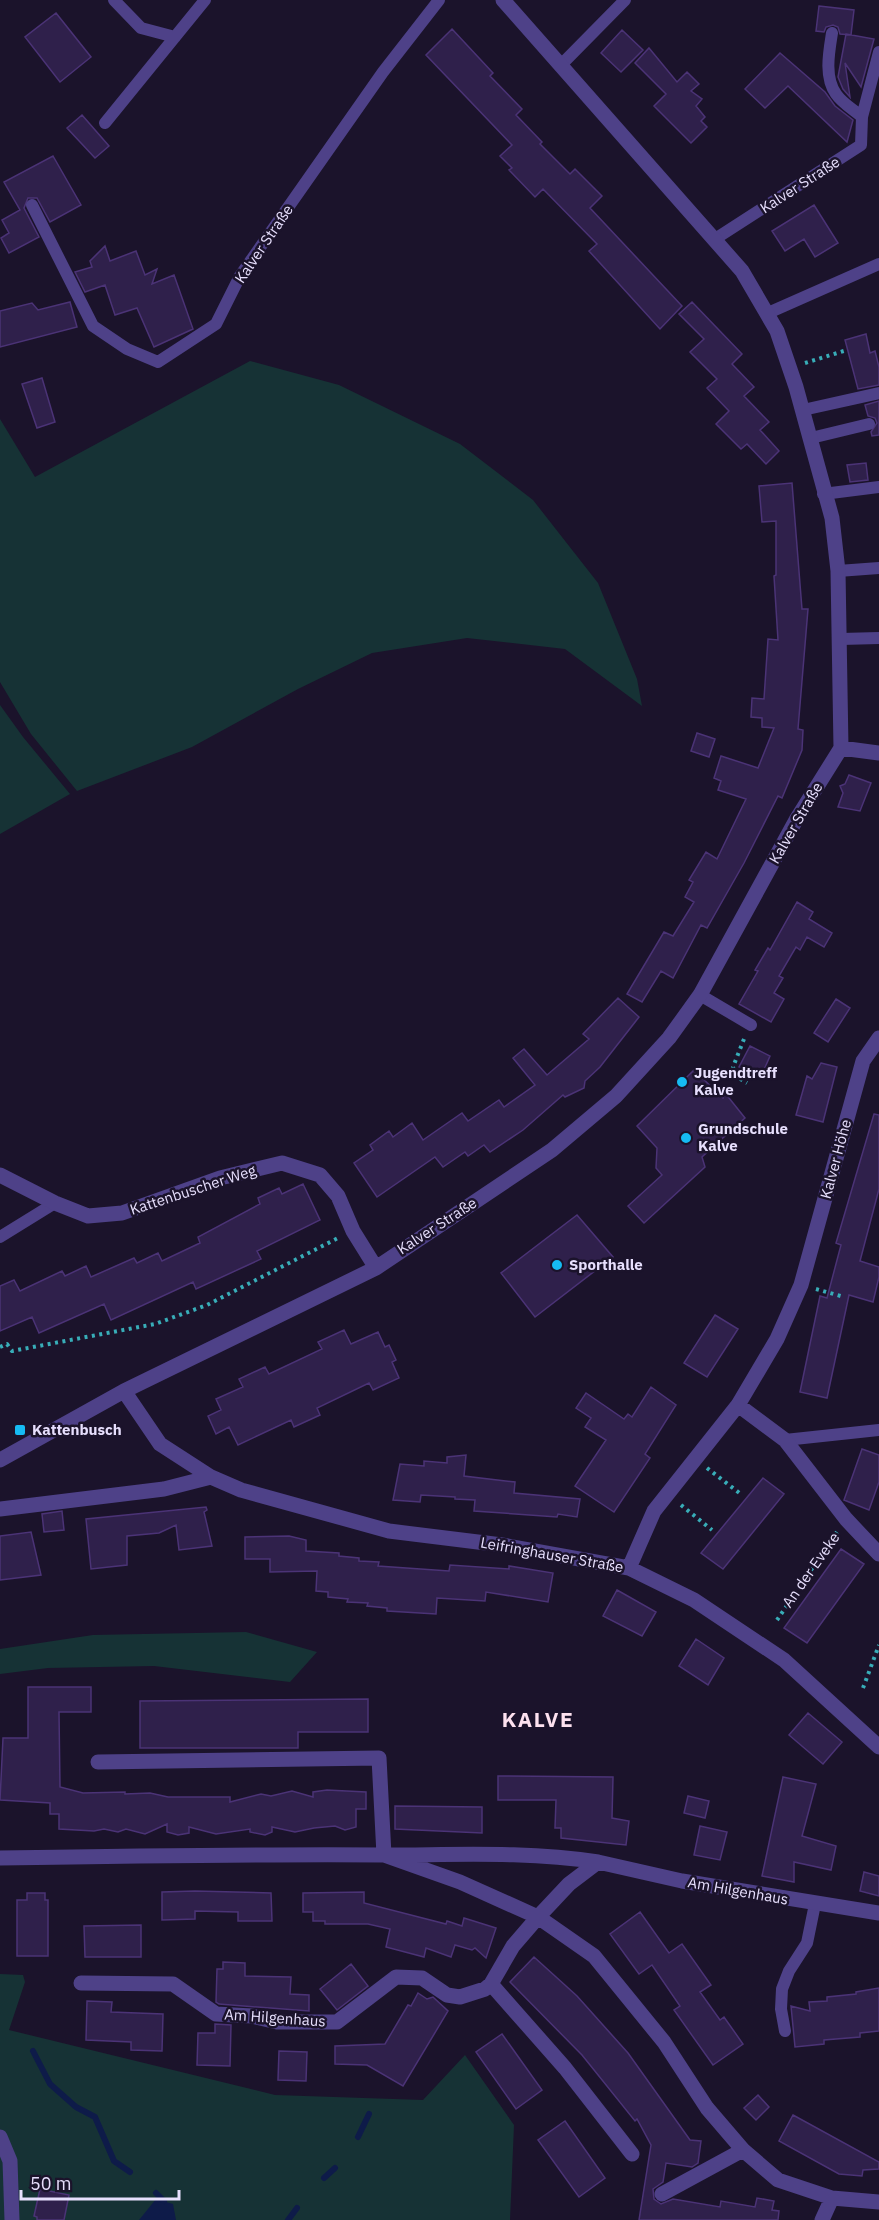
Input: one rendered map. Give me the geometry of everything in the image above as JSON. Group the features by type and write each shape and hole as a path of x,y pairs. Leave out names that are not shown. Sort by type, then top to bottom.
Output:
{"street":[{"path":"502,0 715,239 742,271 768,313 789,367 811,438 823,494 832,518 838,571 841,639 841,748 879,753"},
{"name":"Kalver Straße","path":"124,1391 376,1268 552,1150 616,1096 669,1038 700,994 796,820 841,748"},
{"name":"Kalver Höhe","path":"629,1568 644,1529 666,1494 738,1405 777,1339 801,1285 863,1061 879,1038"},
{"name":"Kattenbuscher Weg","path":"0,1174 55,1203 88,1216 122,1213 220,1178 282,1163 320,1174 338,1196 352,1231 376,1268"},
{"path":"0,1460 124,1391"},
{"name":"Leifringhauser Straße","path":"124,1391 160,1444 211,1477 241,1490 389,1531 501,1545 629,1568 694,1600 783,1660 879,1747"},
{"name":"An der Eveke","path":"738,1405 784,1440 846,1519 879,1554"},
{"path":"0,1509 164,1489 211,1477"},
{"path":"98,1762 379,1758 384,1855"},
{"name":"Am Hilgenhaus","path":"0,1858 294,1853 548,1855 598,1862 682,1881 879,1913"},
{"name":"Am Hilgenhaus","path":"384,1855 460,1882 538,1917 594,1956 664,2042 707,2108 743,2150 778,2180 832,2198 879,2202"},
{"path":"598,1862 569,1884 538,1917 513,1946 491,1984 565,2068 632,2154"},
{"name":"Am Hilgenhaus","path":"81,1983 173,1984 216,2014 252,2016 277,2022 337,2022 396,1977 422,1978 447,1995 460,1997 477,1992 491,1984"},
{"path":"0,2137 10,2161 12,2220"},
{"path":"662,2194 743,2150"},
{"path":"822,2220 832,2198"}],"lane":[{"path":"114,0 141,28 175,37"},
{"path":"105,123 205,0"},
{"name":"Kalver Straße","path":"32,205 93,326 128,349 158,362 216,324 240,276 383,72 439,0"},
{"path":"560,66 625,0"},
{"path":"832,33 827,60 836,94 862,117"},
{"name":"Kalver Straße","path":"715,239 854,150 863,140 862,117 879,52"},
{"path":"768,313 879,264"},
{"path":"802,410 879,393"},
{"path":"811,438 869,424"},
{"path":"823,494 879,487"},
{"path":"838,571 879,568"},
{"path":"841,639 879,638"},
{"path":"700,994 751,1025"},
{"path":"0,1237 55,1203"},
{"path":"784,1440 879,1430"},
{"path":"785,2031 781,2009 782,1989 789,1971 807,1943 815,1904"}],"path":[{"path":"789,367 848,350"},
{"path":"747,1083 735,1076 733,1067 751,1025"},
{"path":"0,1347 7,1344 12,1351 155,1324 217,1300 352,1231"},
{"path":"801,1285 844,1297"},
{"path":"694,1459 742,1494"},
{"path":"666,1494 712,1530"},
{"name":"An der Eveke","path":"777,1620 846,1519"},
{"path":"863,1688 879,1646"}],"green space":[{"path":"250,361 339,385 460,444 533,500 598,583 637,679 642,706 565,649 467,638 372,653 298,689 192,747 77,791 31,734 0,682 0,419 35,477"},
{"path":"0,705 70,794 0,834"},
{"path":"246,1632 317,1652 290,1682 154,1666 48,1668 0,1674 0,1649 93,1635"},
{"path":"0,1974 23,1975 25,1982 9,2030 275,2095 423,2100 465,2055 514,2125 510,2220 0,2220"}],"water":[{"path":"156,2199 173,2204 176,2220 139,2220"}],"building":[{"path":"819,6 854,10 851,35 840,34 838,27 833,25 826,27 824,32 816,31"},
{"path":"56,13 91,57 60,82 25,37"},
{"path":"452,29 493,73 490,76 522,109 516,115 542,142 540,144 570,174 575,169 602,196 590,208 682,306 660,329 589,251 597,244 543,189 535,197 509,170 512,168 500,156 512,145 426,55"},
{"path":"622,30 643,50 621,72 601,53"},
{"path":"846,34 874,39 861,87 845,63 850,97 843,89 838,77"},
{"path":"649,48 677,82 687,72 699,84 691,91 702,99 696,106 705,117 701,121 707,127 691,143 654,106 666,94 635,63"},
{"path":"780,53 825,92 835,106 853,120 847,142 788,86 765,108 745,89"},
{"path":"82,115 109,146 95,158 67,128"},
{"path":"53,156 81,205 50,222 37,198 28,198 24,208 39,237 9,253 1,238 9,233 2,220 20,210 4,182"},
{"path":"814,205 838,243 815,257 804,239 785,251 772,231"},
{"path":"105,246 110,261 136,251 145,275 157,269 152,284 174,275 193,329 154,347 137,308 115,315 105,285 85,292 75,272 92,267 90,261"},
{"path":"70,302 77,327 0,347 0,311 32,303 38,310"},
{"path":"692,302 742,354 732,364 754,387 744,396 769,422 760,430 779,451 766,464 747,444 741,449 716,424 729,411 707,388 717,379 690,352 704,339 679,314"},
{"path":"866,334 870,353 875,351 879,367 879,385 858,389 845,340"},
{"path":"42,378 55,422 37,428 22,384"},
{"path":"879,401 879,435 872,436 871,432 877,423 875,418 868,416 865,405"},
{"path":"866,463 868,480 850,482 847,465"},
{"path":"792,483 802,609 808,609 798,729 803,730 802,750 782,798 778,796 707,928 701,925 673,978 661,971 642,1002 627,994 664,932 673,936 694,902 685,897 693,882 689,880 706,852 717,859 746,799 718,790 721,781 714,778 721,756 758,768 774,728 762,727 762,718 751,717 752,698 764,699 768,639 778,640 774,576 776,575 776,521 762,522 759,486"},
{"path":"697,733 715,739 709,757 691,751"},
{"path":"849,775 871,783 860,811 838,807 843,793 840,786 845,784"},
{"path":"797,902 813,912 809,919 832,933 824,947 807,937 800,950 796,947 779,976 783,978 774,993 784,999 771,1022 739,1004 758,971 755,970 768,948 770,950"},
{"path":"618,998 639,1017 600,1067 585,1081 584,1088 565,1097 563,1095 523,1130 490,1152 484,1145 468,1156 465,1152 443,1167 435,1157 377,1197 354,1163 373,1150 370,1145 389,1131 393,1137 412,1123 423,1140 462,1113 468,1121 499,1100 504,1107 535,1085 513,1058 524,1049 547,1075 589,1039 583,1034"},
{"path":"836,999 850,1008 828,1042 814,1033"},
{"path":"750,1046 770,1056 760,1079 739,1067"},
{"path":"821,1063 837,1067 823,1122 796,1115 807,1076 812,1079"},
{"name":"Grundschule Kalve","path":"694,1070 723,1098 725,1093 745,1118 702,1157 705,1167 644,1223 628,1206 662,1175 656,1168 657,1148 637,1126"},
{"path":"874,1114 879,1115 879,1189 860,1261 879,1267 879,1277 873,1302 849,1295 827,1398 800,1392 820,1296 827,1298 841,1245 836,1243"},
{"path":"303,1184 320,1220 257,1251 261,1259 196,1289 193,1282 111,1320 104,1304 39,1333 32,1317 0,1331 0,1286 14,1280 20,1291 62,1271 65,1276 86,1266 91,1277 134,1258 137,1263 158,1253 162,1261 200,1243 198,1237 260,1204 258,1198 279,1188 282,1194"},
{"name":"Sporthalle","path":"577,1215 613,1257 535,1317 501,1273"},
{"path":"715,1315 738,1329 707,1377 684,1363"},
{"path":"344,1330 351,1344 378,1332 385,1347 389,1345 396,1360 392,1362 399,1378 373,1390 369,1383 317,1408 320,1415 294,1427 291,1420 238,1445 229,1427 216,1434 208,1416 221,1410 216,1399 243,1387 239,1379 265,1367 269,1374 322,1349 318,1342"},
{"path":"651,1387 676,1405 645,1454 650,1458 614,1512 575,1486 606,1440 585,1427 591,1418 576,1408 586,1393 624,1419 628,1414 632,1417"},
{"path":"862,1449 879,1455 879,1482 869,1510 844,1500"},
{"path":"466,1455 464,1476 515,1482 514,1493 580,1499 577,1517 558,1514 557,1517 474,1511 475,1500 455,1499 455,1497 421,1495 420,1502 393,1500 400,1464 424,1466 424,1461 447,1463 447,1457"},
{"path":"763,1478 784,1494 723,1569 701,1553"},
{"path":"206,1507 207,1510 204,1512 212,1546 179,1550 176,1525 159,1533 127,1536 127,1565 91,1569 86,1519"},
{"path":"62,1511 64,1530 44,1532 42,1514"},
{"path":"31,1532 41,1575 0,1580 0,1536"},
{"path":"289,1536 306,1540 306,1551 339,1553 339,1556 359,1558 359,1561 379,1562 378,1566 449,1571 450,1565 509,1569 509,1566 553,1573 548,1602 486,1592 485,1601 437,1598 436,1614 387,1611 387,1608 367,1606 368,1603 347,1602 348,1599 328,1597 328,1592 316,1591 317,1571 270,1572 270,1559 245,1559 245,1537"},
{"path":"841,1549 864,1564 807,1643 784,1628"},
{"path":"617,1590 656,1612 642,1636 603,1616"},
{"path":"696,1639 724,1658 708,1685 679,1666"},
{"path":"28,1687 91,1687 91,1712 59,1712 60,1787 83,1793 125,1792 125,1794 150,1793 168,1797 230,1797 230,1802 261,1794 271,1796 292,1791 313,1797 313,1792 327,1790 366,1792 366,1809 356,1809 356,1827 345,1830 335,1826 295,1832 272,1827 272,1832 265,1835 250,1832 250,1829 216,1834 189,1827 189,1833 178,1835 167,1832 167,1824 145,1834 126,1829 118,1832 104,1829 94,1831 59,1829 59,1814 50,1814 50,1803 0,1800 3,1738 28,1738"},
{"path":"368,1699 368,1732 298,1732 298,1748 140,1748 140,1701"},
{"path":"808,1713 842,1742 823,1764 789,1735"},
{"path":"498,1776 613,1777 612,1818 629,1821 626,1845 561,1838 561,1828 555,1828 556,1800 498,1800"},
{"path":"783,1777 816,1784 802,1836 836,1846 831,1870 794,1862 794,1882 762,1876"},
{"path":"688,1796 709,1801 705,1818 684,1813"},
{"path":"395,1806 482,1807 482,1833 395,1829"},
{"path":"700,1826 727,1832 720,1860 694,1855"},
{"path":"864,1872 879,1876 879,1896 860,1891"},
{"path":"162,1892 271,1893 272,1921 238,1921 238,1912 195,1911 195,1919 162,1920"},
{"path":"364,1892 364,1903 446,1924 447,1921 462,1926 464,1918 496,1928 486,1958 475,1948 472,1950 455,1945 451,1957 426,1948 424,1957 386,1947 390,1929 368,1924 325,1924 325,1921 313,1921 313,1912 303,1912 303,1893"},
{"path":"27,1893 45,1893 45,1900 48,1900 48,1956 17,1956 17,1900 27,1900"},
{"path":"640,1912 669,1953 682,1944 711,1985 700,1992 720,2020 724,2017 743,2044 713,2065 674,2010 680,2006 652,1965 639,1974 610,1934"},
{"path":"141,1925 141,1957 85,1957 84,1926"},
{"path":"534,1957 577,1996 628,2053 690,2140 701,2141 698,2163 692,2167 666,2163 663,2182 653,2189 654,2199 661,2204 673,2199 720,2207 721,2201 755,2207 757,2198 774,2201 772,2210 779,2211 778,2220 639,2220 651,2145 637,2119 635,2121 582,2055 510,1982"},
{"path":"223,1962 245,1963 245,1976 291,1977 290,1994 309,1995 309,2011 219,2004 216,2002 217,1969 223,1969"},
{"path":"351,1964 368,1986 337,2010 320,1989"},
{"path":"879,1988 879,2031 860,2033 860,2037 824,2040 824,2044 795,2047 791,2006 810,2011 809,2002 827,2001 827,1997 856,1994 856,1992"},
{"path":"418,1993 427,1999 433,1997 448,2011 403,2086 367,2065 335,2064 335,2046 385,2044 408,2005 411,2006"},
{"path":"87,2001 112,2002 111,2012 163,2014 162,2051 131,2050 131,2042 86,2040"},
{"path":"215,2024 231,2025 230,2066 197,2065 198,2033 215,2033"},
{"path":"502,2034 542,2090 516,2109 476,2052"},
{"path":"279,2051 307,2052 306,2081 278,2080"},
{"path":"758,2095 769,2107 756,2120 744,2108"},
{"path":"793,2115 879,2162 879,2169 863,2170 862,2176 839,2174 779,2141"},
{"path":"565,2121 605,2178 579,2197 538,2140"},
{"path":"40,2189 69,2195 64,2220 37,2220 34,2216"}],"waterway":[{"path":"33,2051 50,2084 76,2107 95,2117 114,2161 130,2172"},
{"path":"358,2137 369,2114"},
{"path":"324,2178 335,2168"},
{"path":"156,2193 164,2201"},
{"path":"288,2220 297,2208"}],"place":[{"name":"Jugendtreff Kalve","path":"682,1082"},
{"name":"Grundschule Kalve","path":"686,1138"},
{"name":"Sporthalle","path":"557,1265"},
{"name":"Kattenbusch","path":"20,1430"}],"district":[{"name":"KALVE","path":"538,1720"}]}
